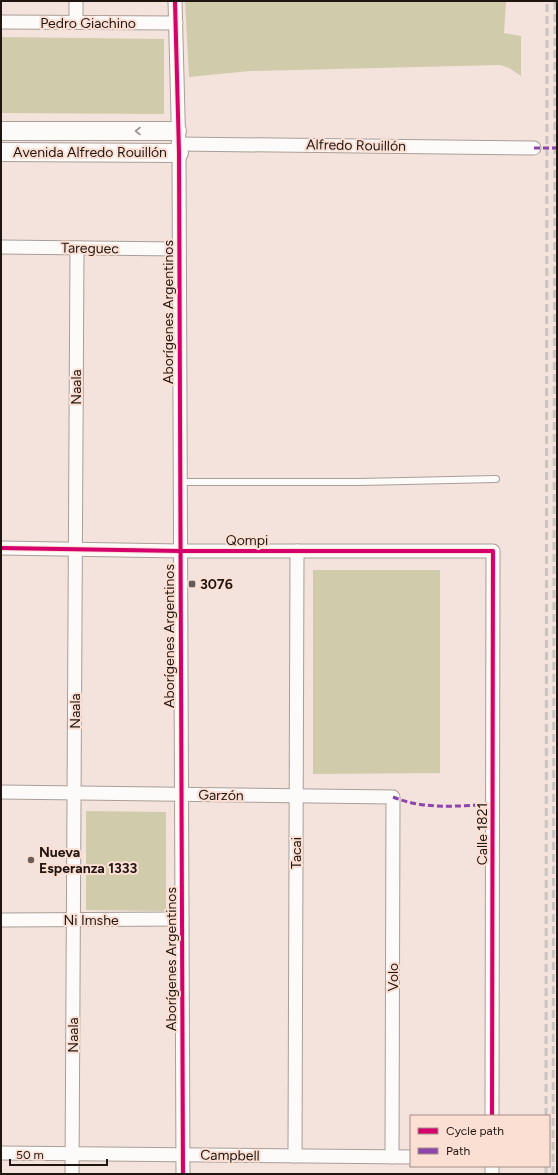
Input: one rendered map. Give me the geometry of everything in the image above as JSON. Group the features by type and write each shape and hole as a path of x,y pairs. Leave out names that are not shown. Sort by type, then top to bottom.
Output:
{"street":[{"path":"76,1 76,22"},
{"name":"Aborígenes Argentinos","path":"175,1 179,249 183,1174"},
{"name":"Pedro Giachino","path":"1,22 176,23"},
{"name":"Avenida Alfredo Rouillón","path":"1,131 178,143"},
{"name":"Avenida Alfredo Rouillón","path":"1,152 178,143"},
{"name":"Alfredo Rouillón","path":"178,143 534,148"},
{"name":"Tareguec","path":"1,247 179,249"},
{"name":"Naala","path":"72,1174 77,248"},
{"name":"Qompi","path":"1,548 76,548 180,551 494,551"},
{"name":"Tacai","path":"295,1156 297,551"},
{"name":"Calle 1821","path":"492,1115 494,551"},
{"name":"Garzón","path":"1,792 393,797"},
{"name":"Volo","path":"392,1157 393,797"},
{"name":"Ni Imshe","path":"1,920 182,919"},
{"name":"Campbell","path":"1,1153 410,1157"}],"lane":[{"path":"180,482 360,482 496,479"}],"shaded area":[{"path":"185,1 506,1 504,33 521,36 521,76 509,68 500,65 250,71 189,77"},
{"path":"1,37 164,39 164,114 1,113"},
{"path":"313,570 440,570 440,773 313,774"},
{"path":"86,811 166,812 166,911 86,910"}],"railway":[{"path":"546,1115 547,1"},
{"path":"553,1174 555,1"},
{"path":"546,1167 546,1174"}],"marked path":[{"path":"534,148 557,148"},
{"path":"393,797 417,804 443,806 493,804"}],"cycle path":[{"path":"175,1 179,153 183,1174"},
{"path":"1,548 180,551 493,551 492,1115"}],"place":[{"name":"3076","path":"192,584"},
{"name":"Nueva Esperanza 1333","path":"31,860"}]}
